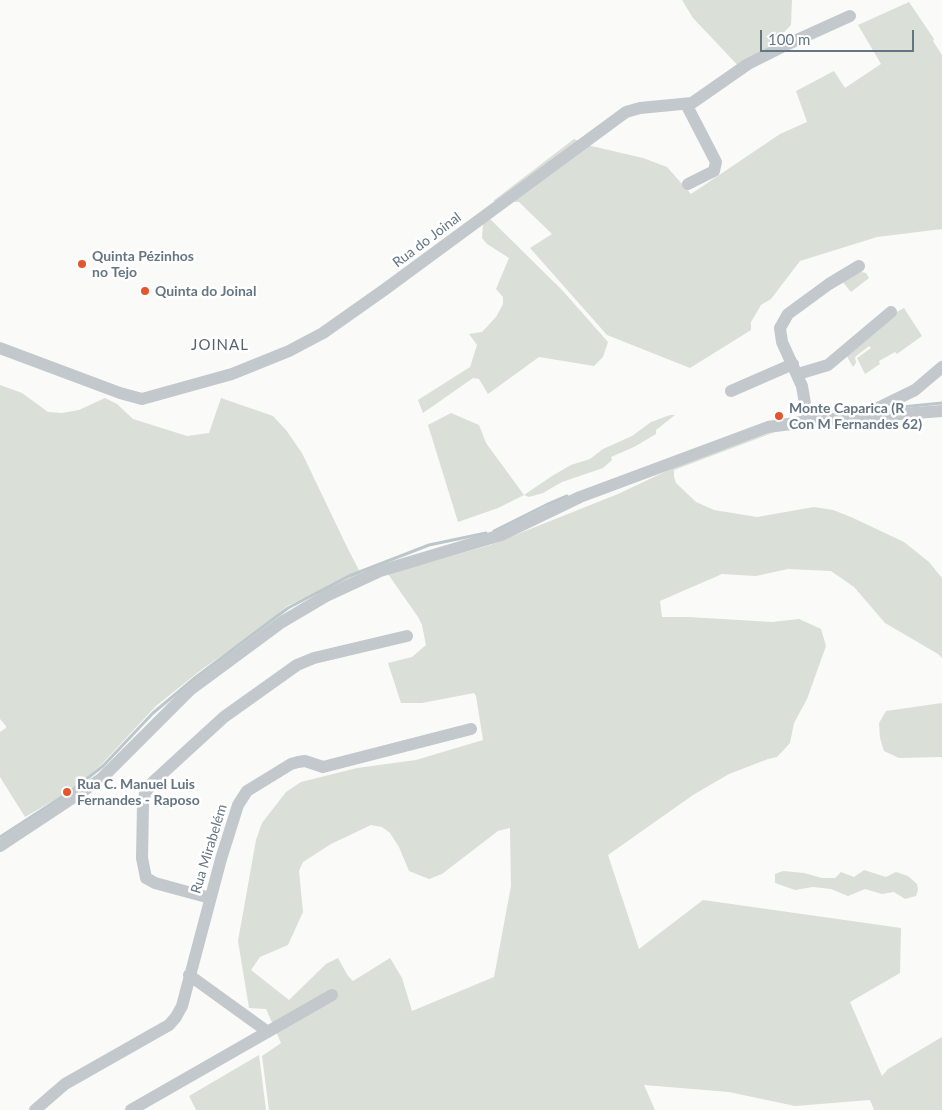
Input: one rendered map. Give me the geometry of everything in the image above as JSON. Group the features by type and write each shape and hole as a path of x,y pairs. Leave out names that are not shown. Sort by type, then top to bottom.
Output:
{"street":[{"name":"Rua do Joinal","path":"0,348 120,393 142,399 232,374 289,351 323,332 384,290 626,112 640,108 692,103 748,64 850,16"},
{"path":"686,104 716,162 714,170 688,184"},
{"path":"808,421 805,399 795,369 780,336 780,328 788,314 829,284 859,266"},
{"path":"731,391 795,369 828,365 891,312"},
{"path":"860,417 915,390 942,367"},
{"path":"0,846 100,779 190,690 282,622 326,596 380,571 501,535 580,497 768,427 808,421 942,411"},
{"path":"210,898 154,883 146,878 142,858 142,806 146,793 153,782 224,717 297,665 314,658 407,636"},
{"name":"Rua Mirabelém","path":"35,1110 65,1084 169,1025 180,1012 210,898 238,805 243,795 291,764 305,761 324,767 471,729"},
{"path":"189,975 268,1032"},
{"path":"131,1110 332,994"}],"shaded area":[{"path":"682,0 792,0 791,25 745,73 693,18"},
{"path":"909,2 934,39 933,41 942,55 942,229 877,237 800,261 771,299 761,305 751,322 751,330 690,368 607,335 530,248 552,234 519,202 493,201 574,139 587,145 643,158 667,167 691,194 780,134 807,122 796,91 834,71 845,88 881,64 858,25"},
{"path":"490,219 562,290 608,342 603,357 594,366 539,357 488,394 479,379 473,378 423,413 418,400 470,367 477,345 469,334 482,332 496,317 503,304 503,297 496,289 509,258 487,244 482,238 483,224"},
{"path":"861,272 866,273 869,278 851,292 841,280"},
{"path":"904,308 922,336 897,354 895,352 879,361 880,364 865,374 857,358 871,348 869,346 855,357 856,363 853,367 845,353 893,314"},
{"path":"0,385 22,393 48,412 62,413 79,410 105,398 117,404 133,419 187,436 209,433 221,398 273,416 286,430 302,453 365,582 309,596 287,606 267,624 201,670 156,706 101,765 70,791 25,817 0,777 0,732 6,726 0,719"},
{"path":"451,413 479,425 486,443 524,495 498,508 458,522 428,425"},
{"path":"675,415 656,430 656,434 634,447 611,457 612,460 603,468 562,482 543,493 529,497 524,495 571,465 590,459 603,449 632,436 651,422"},
{"path":"818,425 818,428 775,432 674,470 676,483 696,502 714,510 757,517 814,507 833,510 904,542 929,562 942,578 942,658 885,623 854,587 831,571 788,569 756,576 722,574 660,601 662,617 772,622 799,619 821,629 826,646 807,699 794,723 790,743 777,757 729,774 693,795 608,855 639,949 703,900 901,928 900,973 850,1002 882,1076 888,1069 942,1037 942,1110 874,1110 870,1100 795,1106 729,1092 644,1085 655,1110 269,1110 262,1056 281,1043 266,1009 249,1008 238,941 256,840 262,823 286,792 301,782 357,768 416,760 483,740 474,693 422,703 401,703 388,663 412,657 426,645 422,625 418,617 388,574 490,545 618,494 675,467 775,431","holes":["371,825 382,827 390,833 399,847 409,871 429,879 442,874 498,831 510,828 511,886 494,977 412,1011 402,978 390,958 353,981 338,958 326,964 289,1000 251,970 260,957 288,945 303,912 299,871 303,862 331,844"]},
{"path":"942,703 942,757 899,758 884,751 880,738 879,723 886,711"},
{"path":"864,870 886,877 896,872 908,876 917,884 916,896 905,899 894,892 882,894 865,889 848,896 831,889 813,887 795,890 775,883 775,874 783,871 804,873 822,878 835,878 841,872 854,877"},
{"path":"259,1055 266,1110 196,1110 189,1096"}],"waterway":[{"path":"891,408 942,403"},
{"path":"811,414 831,413"},
{"path":"494,531 567,496"},
{"path":"0,837 71,791 103,766 153,713 196,677 288,608 349,576 429,545 486,533"}],"place":[{"name":"Quinta Pézinhos no Tejo","path":"82,264"},
{"name":"Quinta do Joinal","path":"145,291"},
{"name":"Monte Caparica (R Con M Fernandes 62)","path":"779,416"},
{"name":"Rua C. Manuel Luis Fernandes - Raposo","path":"67,792"}],"district":[{"name":"JOINAL","path":"220,345"}]}
